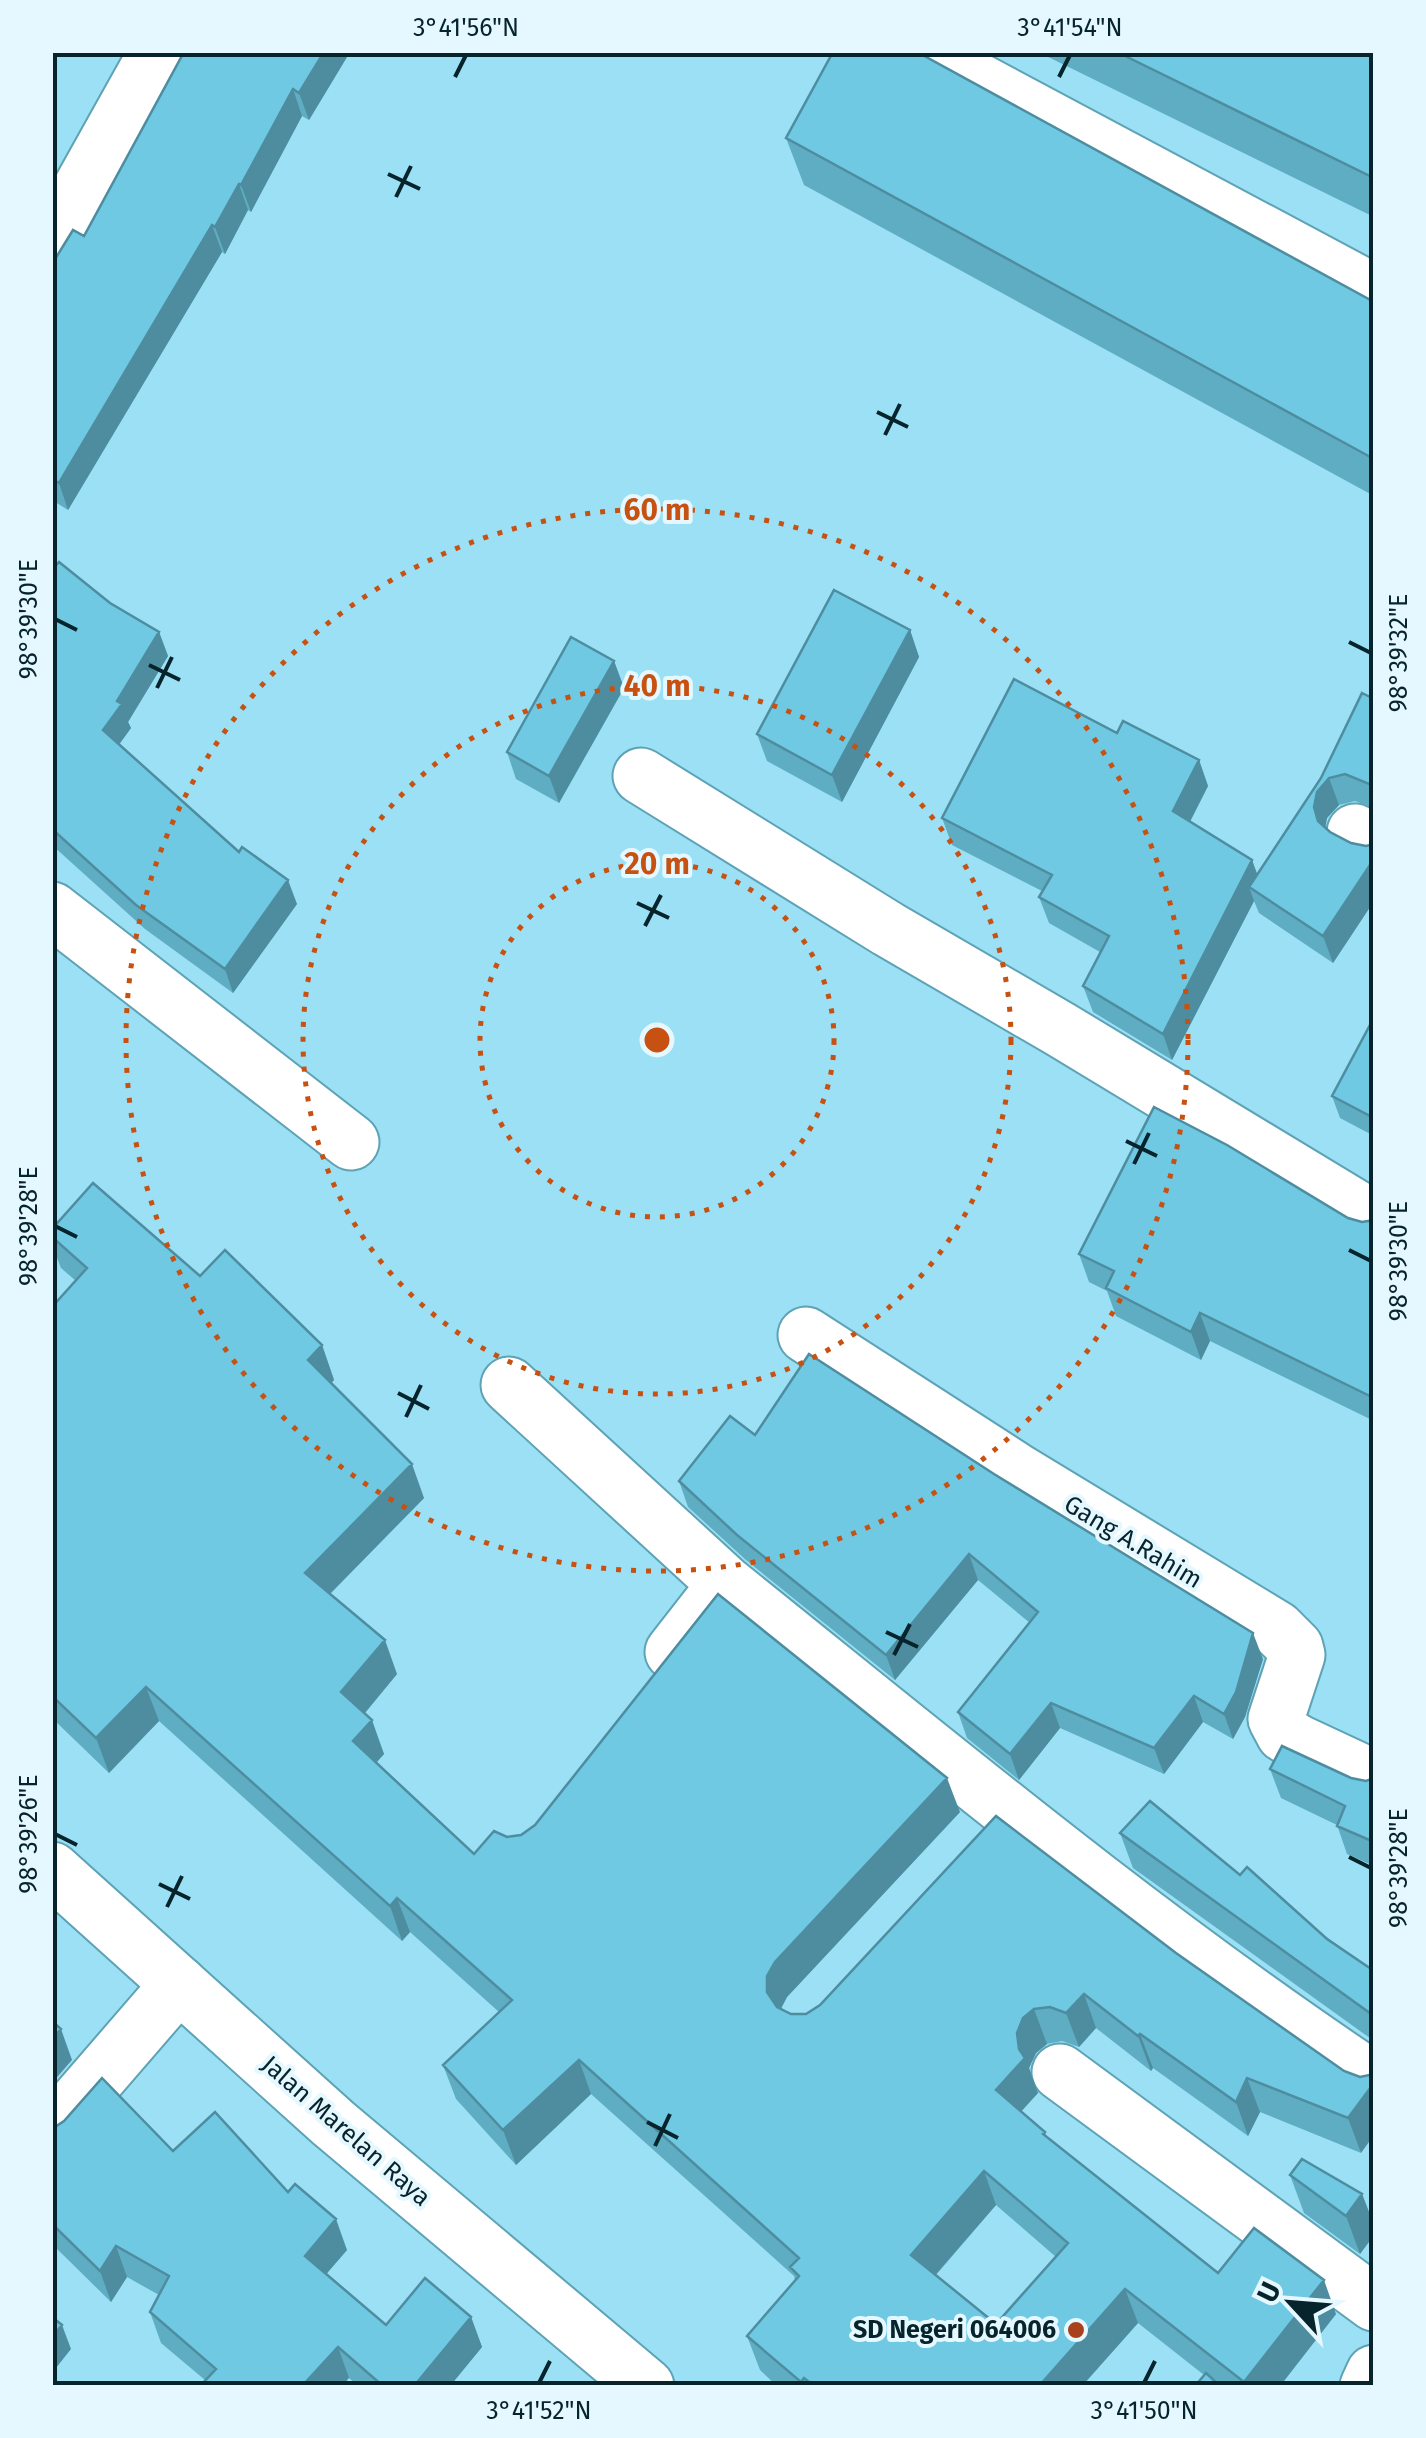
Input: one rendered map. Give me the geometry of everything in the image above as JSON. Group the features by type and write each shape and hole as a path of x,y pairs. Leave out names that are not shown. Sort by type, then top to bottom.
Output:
{"street":[{"path":"52,240 158,52"},
{"path":"924,52 1374,292"},
{"path":"642,776 888,929 1060,1028 1374,1219"},
{"path":"52,910 351,1142"},
{"name":"Gang A.Rahim","path":"806,1336 1020,1474 1277,1630 1297,1654 1276,1718 1284,1734 1374,1778"},
{"path":"509,1385 726,1584 1188,1950 1374,2080"},
{"path":"643,1690 726,1584"},
{"path":"966,1850 1006,1808"},
{"name":"Jalan Marelan Raya","path":"52,1870 333,2122 646,2386"},
{"path":"52,2130 179,1984"},
{"path":"1060,2072 1374,2304"},
{"path":"1368,2386 1374,2373"}],"building":[{"path":"184,52 324,52 299,93 293,89 241,185 215,227 212,225 59,483 52,479 52,264 73,230 84,236"},
{"path":"833,52 917,52 1374,302 1374,459 786,138"},
{"path":"1117,52 1374,52 1374,178"},
{"path":"59,562 110,603 159,632 117,701 122,704 103,730 239,852 242,847 288,880 225,969 136,905 52,829 52,570"},
{"path":"834,590 910,630 832,775 757,734"},
{"path":"571,637 614,661 549,776 507,752"},
{"path":"1014,679 1117,733 1123,721 1199,760 1173,811 1252,860 1163,1034 1083,986 1109,936 1039,897 1052,875 942,818"},
{"path":"1362,693 1374,699 1374,786 1345,774 1329,778 1317,792 1314,807 1318,821 1330,832 1351,843 1374,844 1374,859 1323,936 1249,887 1321,778"},
{"path":"1370,1025 1374,1027 1374,1118 1332,1096"},
{"path":"1154,1107 1227,1145 1348,1218 1374,1220 1374,1398 1200,1313 1191,1332 1106,1288 1114,1271 1079,1254"},
{"path":"93,1183 200,1276 225,1250 322,1345 308,1360 412,1464 305,1573 385,1640 341,1692 372,1720 353,1741 474,1854 494,1831 507,1837 521,1835 535,1825 718,1594 947,1778 775,1962 767,1976 767,1992 777,2007 791,2014 806,2014 820,2005 996,1816 1176,1953 1344,2071 1360,2077 1374,2074 1374,2083 1348,2118 1247,2078 1236,2102 1084,1994 1066,2013 1050,2007 1034,2009 1023,2018 1017,2033 1025,2058 996,2090 1043,2134 1218,2273 1254,2228 1324,2280 1244,2382 1125,2289 1039,2386 814,2386 804,2378 801,2382 747,2336 799,2276 790,2267 799,2258 579,2060 503,2130 443,2065 512,2000 397,1898 390,1906 146,1687 96,1738 52,1696 52,1307 87,1268 52,1237 52,1229","holes":["984,2171 1068,2243 996,2324 911,2255"]},
{"path":"809,1354 994,1474 1253,1633 1236,1692 1224,1714 1194,1696 1154,1748 1051,1703 1010,1754 958,1712 1038,1612 969,1554 886,1655 737,1535 679,1481 730,1416 755,1435"},
{"path":"1282,1746 1351,1778 1374,1778 1374,1842 1337,1826 1345,1806 1270,1769"},
{"path":"1150,1801 1240,1875 1247,1867 1327,1939 1374,1971 1374,2016 1120,1833"},
{"path":"52,2021 61,2029 52,2039"},
{"path":"102,2078 173,2151 215,2112 288,2192 295,2184 336,2219 305,2256 386,2325 425,2278 471,2317 414,2386 383,2386 338,2347 302,2386 200,2386 216,2369 150,2312 169,2276 116,2246 100,2271 52,2224 52,2129"},
{"path":"1302,2159 1362,2194 1346,2216 1290,2175"},
{"path":"52,2317 62,2325 52,2337"},
{"path":"1206,2373 1220,2386 1195,2386"}],"place":[{"name":"SD Negeri 064006","path":"1076,2330"}]}
